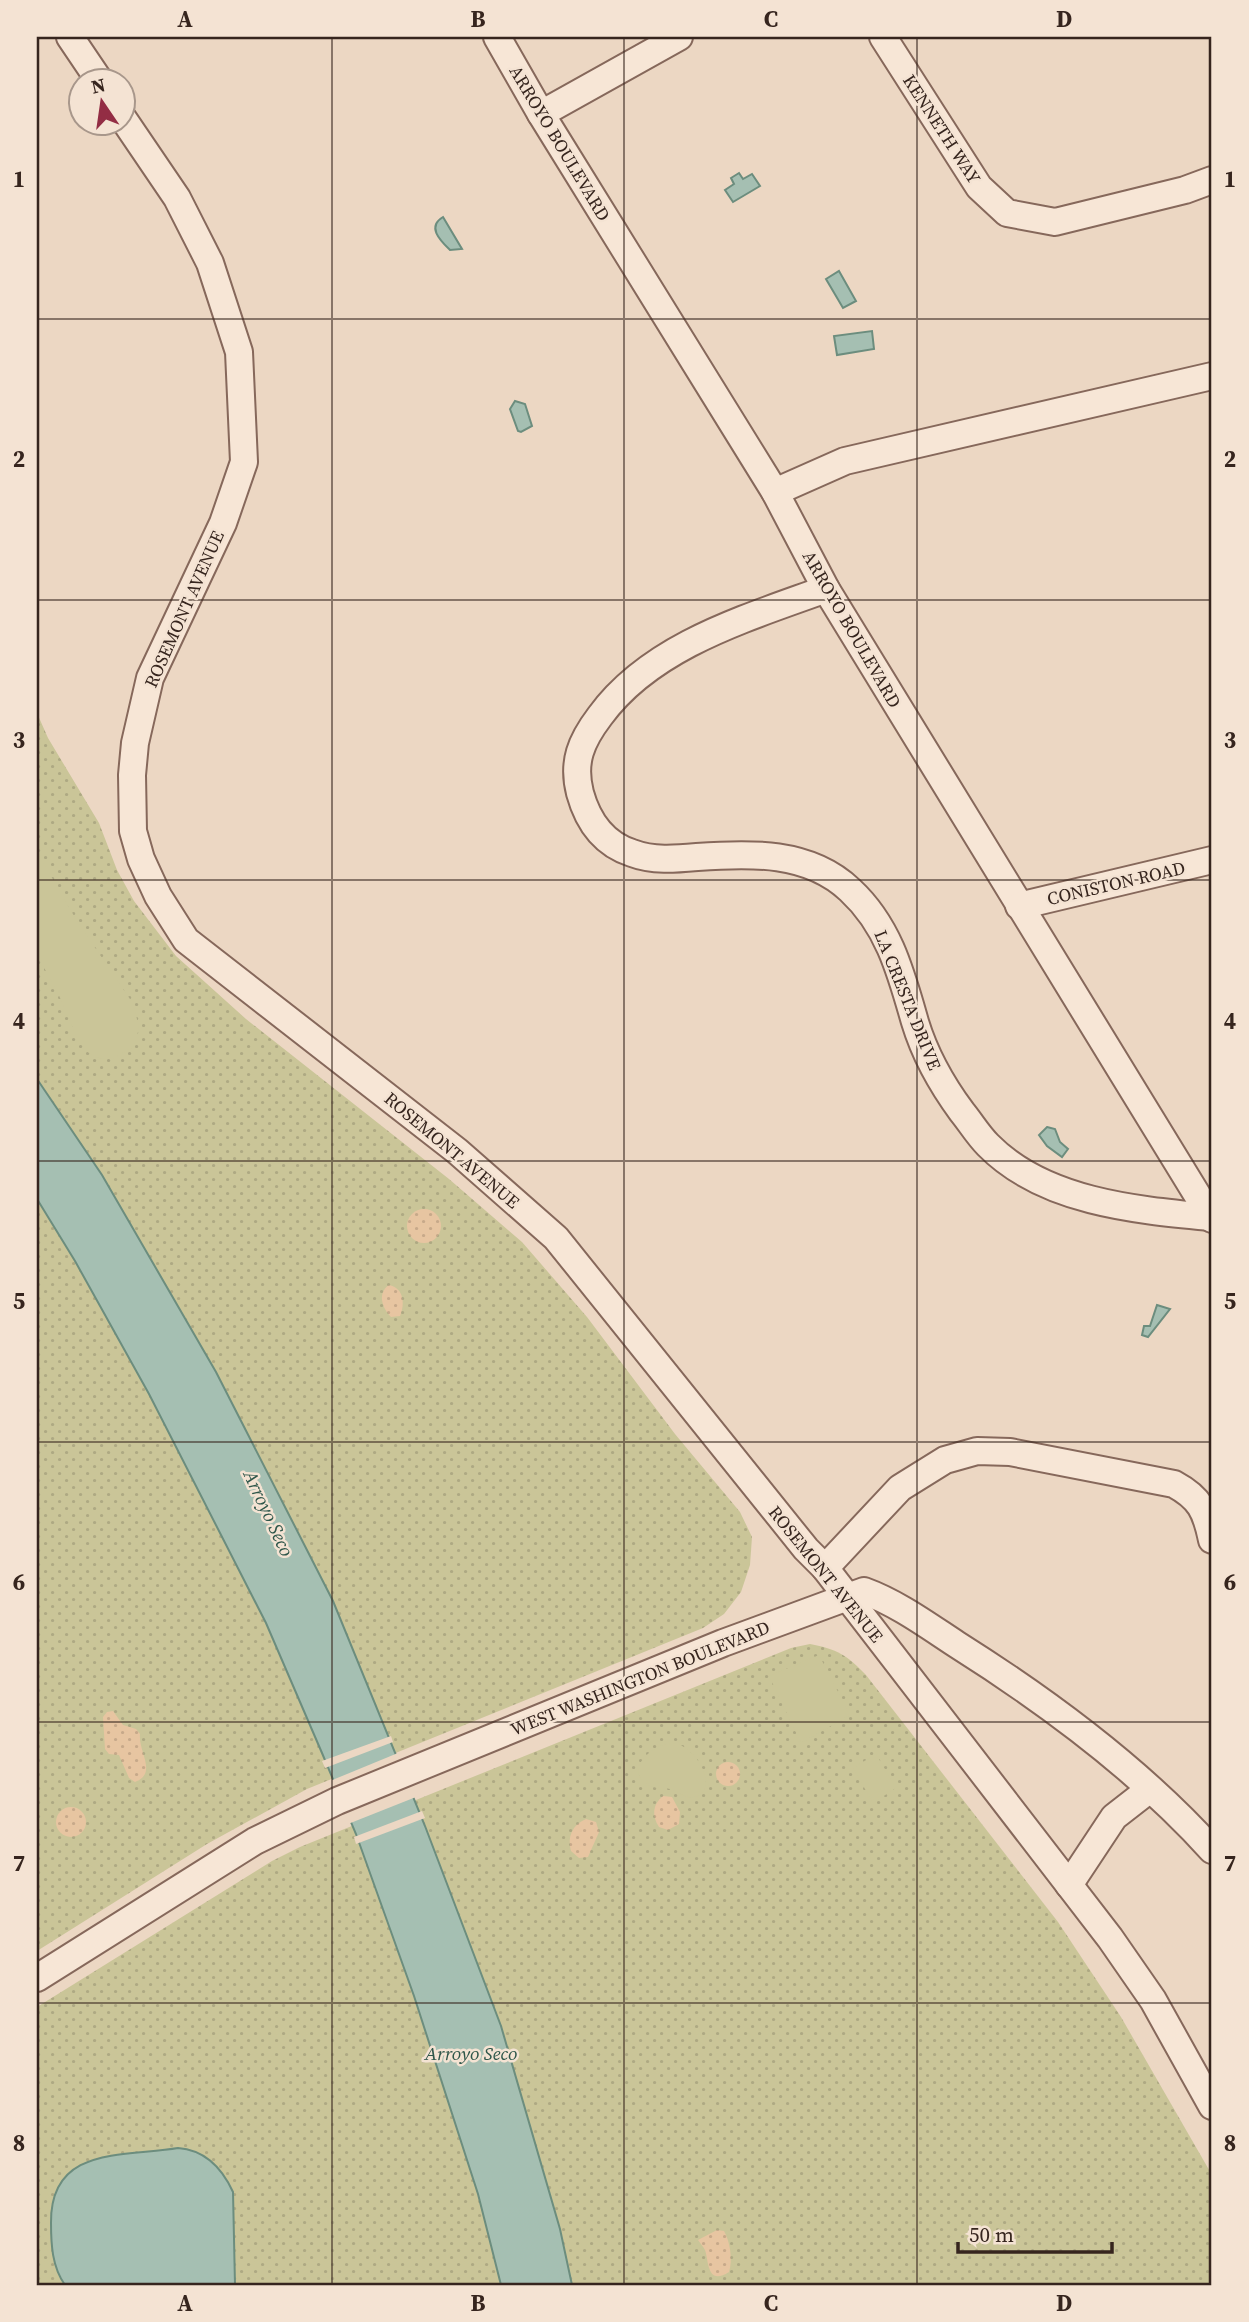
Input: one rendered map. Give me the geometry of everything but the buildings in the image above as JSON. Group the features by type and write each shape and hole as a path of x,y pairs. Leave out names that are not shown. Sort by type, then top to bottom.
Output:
{"street":[{"path":"70,37 90,66"},
{"name":"ARROYO BOULEVARD","path":"496,37 775,492 826,589 1212,1218"},
{"path":"541,114 678,37"},
{"name":"KENNETH WAY","path":"883,37 979,187 1007,213 1055,222 1185,190 1212,180"},
{"name":"ROSEMONT AVENUE","path":"135,136 177,198 209,263 239,352 244,462 223,523 150,678 135,743 132,775 133,831 141,859 158,896 186,940 457,1151 555,1238 806,1549 825,1568 1110,1938 1153,2000 1212,2106"},
{"path":"775,492 845,461 1212,376"},
{"name":"LA CRESTA DRIVE","path":"826,589 692,643 655,664 623,688 584,737 577,758 577,780 583,806 595,828 611,845 634,854 665,860 762,855 794,860 824,871 847,887 866,906 882,929 905,982 916,1024 934,1070 988,1145 1018,1169 1055,1187 1107,1203 1212,1218"},
{"name":"CONISTON ROAD","path":"1019,905 1212,860"},
{"path":"825,1568 900,1488 944,1460 977,1451 1010,1452 1174,1484 1189,1492 1200,1504 1208,1519 1212,1540"},
{"name":"WEST WASHINGTON BOULEVARD","path":"37,1978 255,1841 337,1801 723,1643 864,1591 881,1597 994,1668 1077,1727 1181,1815 1212,1850"},
{"path":"1069,1885 1114,1817 1150,1789"}],"shaded area":[{"path":"37,713 48,738 99,823 117,870 134,901 176,956 246,1019 449,1179 522,1242 587,1317 675,1434 740,1512 752,1537 750,1565 741,1592 724,1614 703,1628 307,1789 207,1844 37,1951"},
{"path":"37,852 77,921 134,1005 139,1029 133,1047 114,1058 95,1057 85,1050 37,955"},
{"path":"810,1644 841,1654 866,1675 1058,1922 1121,2017 1212,2175 1212,2285 37,2285 37,2007 272,1861 300,1847 791,1648"},
{"path":"819,1655 850,1715 801,1743 769,1676"},
{"path":"673,1743 683,1746 691,1753 703,1770 705,1787 701,1794 687,1797 670,1789 648,1785 641,1779 638,1772 643,1759 657,1748"},
{"path":"876,1754 896,1788 873,1803 853,1768"}],"sand":[{"path":"424,1209 436,1214 441,1226 436,1238 424,1243 412,1238 407,1226 412,1214"},
{"path":"389,1285 398,1289 402,1297 400,1316 391,1317 383,1305 383,1292"},
{"path":"113,1711 123,1725 136,1729 140,1734 146,1768 142,1778 135,1782 129,1778 119,1755 109,1754 105,1749 103,1717 107,1712"},
{"path":"728,1762 737,1765 740,1774 737,1783 728,1786 719,1783 716,1774 719,1765"},
{"path":"663,1796 672,1797 680,1812 679,1824 668,1830 659,1827 654,1815 655,1807"},
{"path":"71,1807 77,1808 85,1816 85,1828 77,1836 71,1837 65,1836 57,1828 56,1822 57,1816 65,1808"},
{"path":"586,1819 596,1822 599,1832 588,1857 579,1858 571,1851 570,1836 574,1828"},
{"path":"717,2230 724,2231 730,2251 729,2272 722,2276 710,2271 705,2250 698,2240"}],"water":[{"path":"739,173 743,179 752,174 760,186 733,202 725,190 734,184 731,178"},
{"path":"443,217 462,249 450,250 437,234 436,225"},
{"path":"839,271 856,301 843,308 826,279"},
{"path":"872,331 874,349 837,355 834,336"},
{"path":"515,401 525,404 532,426 521,432 518,431 510,409"},
{"name":"Arroyo Seco","path":"37,1079 102,1175 216,1372 333,1601 425,1826 501,2026 560,2229 572,2285 501,2285 478,2194 414,1996 356,1834 322,1753 266,1623 149,1394 37,1199"},
{"path":"1047,1127 1055,1129 1060,1142 1068,1149 1062,1157 1047,1146 1039,1135"},
{"path":"1157,1305 1170,1309 1148,1337 1142,1335 1144,1326 1150,1326"},
{"path":"178,2148 196,2152 212,2162 224,2175 233,2192 235,2285 65,2285 55,2263 51,2231 54,2198 63,2180 77,2167 94,2160 114,2155"}],"pier":[{"path":"391,1736 393,1742 325,1768 322,1761"},
{"path":"398,1753 416,1797 348,1824 330,1781"},
{"path":"422,1811 425,1818 356,1844 354,1837"}]}
